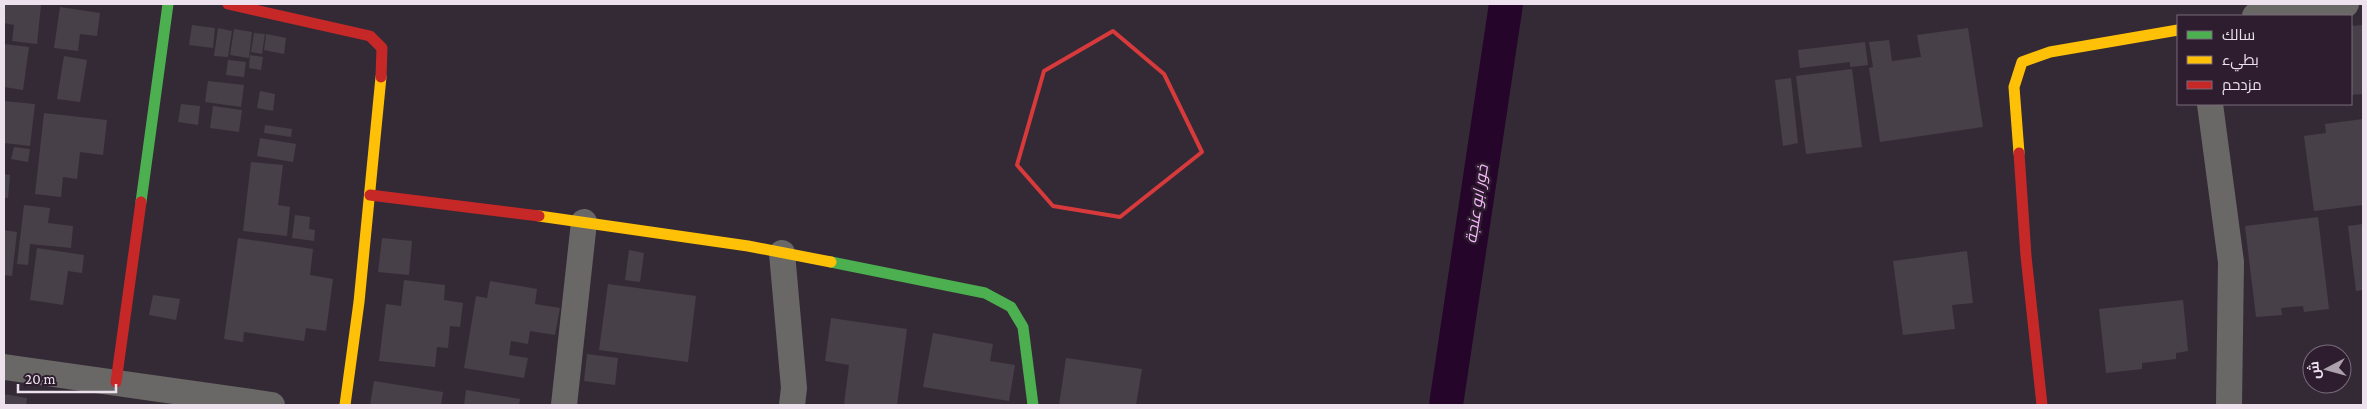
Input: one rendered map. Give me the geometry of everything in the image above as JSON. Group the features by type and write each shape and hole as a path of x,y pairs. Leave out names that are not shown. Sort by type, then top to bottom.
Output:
{"street":[{"path":"116,382 168,4"},
{"path":"228,4 370,36 382,48 383,62 370,195 344,405"},
{"path":"2263,15 2346,4"},
{"path":"2042,405 2026,256 2014,87 2022,62 2050,52 2177,30"},
{"path":"2210,105 2231,262 2229,405"},
{"path":"370,195 485,208 748,246 985,293 1011,307 1023,328 1033,405"},
{"path":"564,405 584,222"},
{"path":"782,253 794,388 792,405"},
{"path":"4,367 116,382 189,399 272,405"}],"highlighted area":[{"path":"1113,31 1164,74 1202,152 1120,217 1053,206 1017,165 1044,71"}],"building":[{"path":"4,4 41,5 37,44 12,41 14,25 4,23"},
{"path":"60,7 100,13 97,36 80,34 78,51 54,48"},
{"path":"192,25 215,28 213,48 189,45"},
{"path":"2363,25 2363,94 2352,95 2352,26"},
{"path":"218,28 232,31 228,57 214,56"},
{"path":"1968,28 1983,127 1880,142 1869,68 1873,67 1869,42 1889,40 1892,61 1921,57 1917,35"},
{"path":"234,29 252,32 249,58 230,55"},
{"path":"254,33 265,34 262,54 251,52"},
{"path":"266,34 286,38 284,54 264,50"},
{"path":"1865,42 1868,65 1850,67 1850,62 1800,68 1798,50"},
{"path":"4,44 29,47 23,90 4,87"},
{"path":"250,55 263,57 261,70 249,68"},
{"path":"64,56 87,60 80,102 57,99"},
{"path":"228,60 246,62 244,77 226,75"},
{"path":"1852,69 1862,147 1806,154 1796,76"},
{"path":"1791,78 1798,143 1783,146 1775,80"},
{"path":"208,81 244,85 241,107 205,102"},
{"path":"260,91 275,94 273,111 257,108"},
{"path":"4,101 35,104 30,146 4,143"},
{"path":"181,104 200,106 198,125 178,122"},
{"path":"213,106 242,110 239,132 210,128"},
{"path":"44,113 107,120 103,155 80,152 77,179 63,177 61,197 35,194"},
{"path":"2363,119 2363,205 2314,211 2304,136 2326,133 2325,124"},
{"path":"265,125 292,129 291,137 264,133"},
{"path":"260,138 296,144 293,162 257,156"},
{"path":"14,147 30,149 28,162 11,159"},
{"path":"251,162 283,165 278,205 290,207 287,236 243,231"},
{"path":"4,174 10,175 8,198 4,198"},
{"path":"24,205 50,208 48,223 73,226 71,248 30,244 28,265 17,264"},
{"path":"295,215 310,217 309,229 315,230 314,241 292,238"},
{"path":"2318,217 2329,309 2304,312 2303,306 2281,308 2282,315 2256,317 2245,226"},
{"path":"2363,224 2363,290 2356,291 2348,226"},
{"path":"4,230 17,232 12,276 4,275"},
{"path":"238,238 313,249 310,275 333,279 326,331 306,328 304,341 244,332 243,342 224,339"},
{"path":"382,238 412,241 409,275 378,272"},
{"path":"37,248 84,255 82,273 68,271 63,305 30,300"},
{"path":"629,250 644,253 640,282 625,280"},
{"path":"1967,251 1973,303 1952,305 1955,329 1903,335 1893,261"},
{"path":"404,280 445,285 444,300 463,303 460,327 450,326 448,348 437,347 435,367 379,361 386,304 401,306"},
{"path":"490,281 537,289 535,304 560,308 555,335 530,331 528,344 511,341 509,355 528,358 524,378 464,368 476,296 487,298"},
{"path":"608,284 696,296 688,362 599,350"},
{"path":"153,295 180,299 176,320 149,315"},
{"path":"2183,300 2188,351 2176,353 2176,359 2142,363 2142,369 2106,373 2099,309"},
{"path":"831,318 907,329 897,405 844,405 849,365 825,361"},
{"path":"933,333 993,344 990,361 1015,365 1009,401 923,387"},
{"path":"587,354 618,358 615,385 584,381"},
{"path":"1066,358 1142,369 1136,405 1059,405"},
{"path":"374,381 443,392 441,405 370,405"},
{"path":"466,390 520,399 519,405 464,405"},
{"path":"4,394 27,398 26,405 4,405"}],"waterway":[{"name":"خور ابو عنجة","path":"1446,405 1506,4"}],"traffic: fast":[{"path":"141,202 168,4"},
{"path":"831,262 985,293 1011,307 1023,327 1033,405"}],"traffic: slow":[{"path":"2019,153 2014,87 2022,62 2050,52 2177,30"},
{"path":"345,405 359,302 381,77"},
{"path":"539,216 748,246 831,262"}],"traffic: jam":[{"path":"228,4 370,36 382,48 381,77"},
{"path":"2019,153 2026,256 2042,405"},
{"path":"370,195 539,216"},
{"path":"116,382 141,202"}]}
